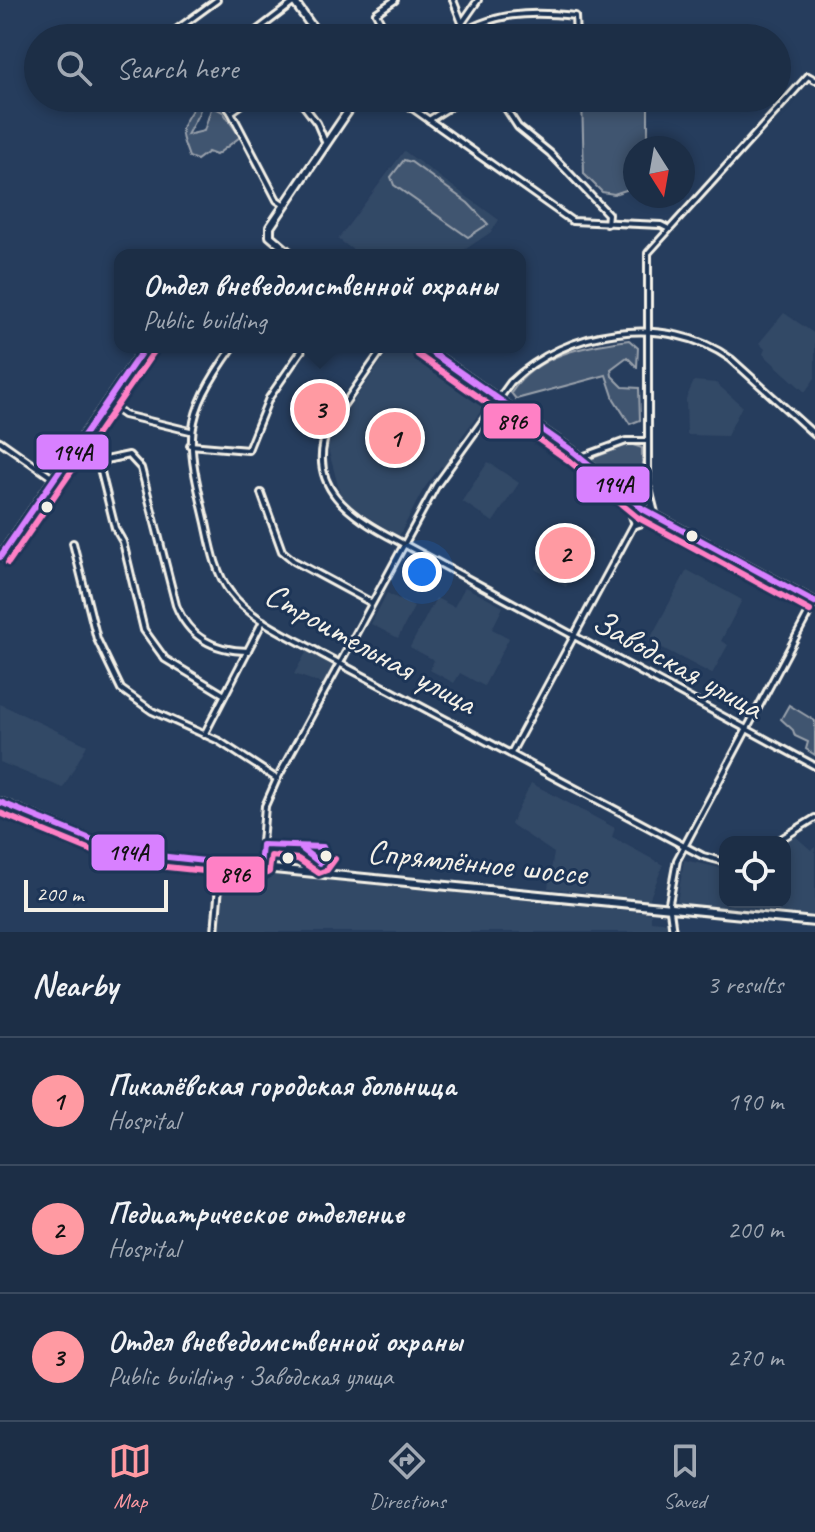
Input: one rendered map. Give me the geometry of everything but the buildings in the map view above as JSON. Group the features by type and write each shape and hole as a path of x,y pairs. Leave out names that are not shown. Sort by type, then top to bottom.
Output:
{"street":[{"path":"184,24 217,0"},
{"path":"382,24 376,13 395,0"},
{"path":"453,0 462,23"},
{"path":"462,23 478,0"},
{"path":"265,24 295,1 311,24"},
{"path":"479,24 496,16 575,16 575,24"},
{"path":"791,95 808,76 815,80"},
{"path":"231,112 277,200 283,204"},
{"path":"309,112 326,144"},
{"path":"285,249 270,236 270,227 348,112"},
{"path":"418,112 572,221 661,225 669,229"},
{"path":"429,120 442,112"},
{"path":"508,112 518,127 550,153 608,214 607,224"},
{"path":"655,517 648,489 648,253 775,112"},
{"path":"260,867 265,806 339,662 436,486 524,370 564,345 604,335 687,337 717,349 815,435"},
{"path":"0,557 141,353"},
{"name":"Строительная улица","path":"229,353 209,380 190,431 190,445 195,482 220,575 230,592 263,621 703,856 719,860"},
{"path":"190,445 248,450 269,398 300,353"},
{"name":"Заводская улица","path":"380,353 329,426 322,451 326,475 340,505 355,518 815,766"},
{"path":"433,353 581,458 655,517 815,602 684,845 672,873 670,907 673,932"},
{"path":"107,403 124,415 190,431"},
{"path":"0,441 54,479"},
{"path":"581,458 626,441 648,441"},
{"path":"75,448 94,450 101,461 100,468 115,528 123,542 144,630 165,659 223,694"},
{"path":"101,461 129,455 141,468 176,605 185,623 213,647 248,651"},
{"path":"626,496 648,489"},
{"path":"511,753 636,524 648,489"},
{"path":"261,493 282,551 294,561 372,603"},
{"path":"626,496 636,524"},
{"path":"636,524 655,517"},
{"path":"73,543 86,606 113,677 121,689 152,711 246,757 277,779"},
{"path":"204,735 263,621"},
{"name":"Спрямлённое шоссе","path":"0,802 122,852 815,922"},
{"path":"786,836 815,818"},
{"path":"215,932 221,863"}],"shaded area":[{"path":"191,112 199,112 187,135 204,131 210,112 223,112 240,137 216,155 208,152 197,160 189,157 182,132"},
{"path":"582,112 648,112 648,136 623,136 623,191 614,194 602,192 584,174"},
{"path":"404,151 499,220 491,232 466,249 352,249 338,239"},
{"path":"404,160 468,203 488,224 468,237 394,185 391,177"},
{"path":"784,313 815,334 815,378 805,392 763,354 765,349 759,343"},
{"path":"629,340 638,348 637,367 627,357 611,369 612,376 623,387 639,388 640,420 630,424 614,399 606,375 516,399 511,393 522,379 548,360 596,345"},
{"path":"388,353 417,353 487,403 459,440 462,443 445,468 441,466 423,490 399,536 348,505 340,493 328,448 335,427"},
{"path":"694,381 716,383 742,406 727,436 687,435 686,399"},
{"path":"630,444 642,448 643,486 628,490 590,459"},
{"path":"488,462 519,483 493,522 462,501"},
{"path":"561,523 593,540 566,587 535,569"},
{"path":"687,570 742,600 721,641 728,645 712,674 649,641"},
{"path":"465,587 503,607 492,629 509,638 484,686 460,673 454,683 430,670 434,660 410,647 436,598 454,607"},
{"path":"387,593 414,607 398,638 371,624"},
{"path":"307,651 334,665 323,684 294,674"},
{"path":"0,704 87,745 63,788 0,762"},
{"path":"789,705 815,721 815,755 806,749 808,742 795,736 781,719"},
{"path":"531,783 615,828 612,837 663,865 649,900 548,888 554,853 511,824"},
{"path":"795,836 811,850 815,847 815,916 755,910 791,908 791,838"},
{"path":"684,860 719,868 719,906 677,903"},
{"path":"228,868 651,913 651,921 671,923 670,932 219,932 224,872"}],"transit line":[{"name":"194А","path":"0,557 141,353"},
{"name":"896","path":"8,563 153,353"},
{"name":"194А","path":"433,353 574,452 643,509 815,602"},
{"name":"896","path":"418,355 568,460 637,517 810,611"},
{"name":"194А","path":"0,802 122,852 260,867 262,845 323,847 326,857 320,863 302,849"},
{"name":"896","path":"0,813 120,862 260,877 269,872 271,856 298,859 319,873 327,870 335,859"}],"place":[{"name":"Отдел вневедомственной охраны","path":"320,409"},
{"name":"Пикалёвская городская больница","path":"395,438"},
{"name":"Педиатрическое отделение","path":"565,553"}]}
